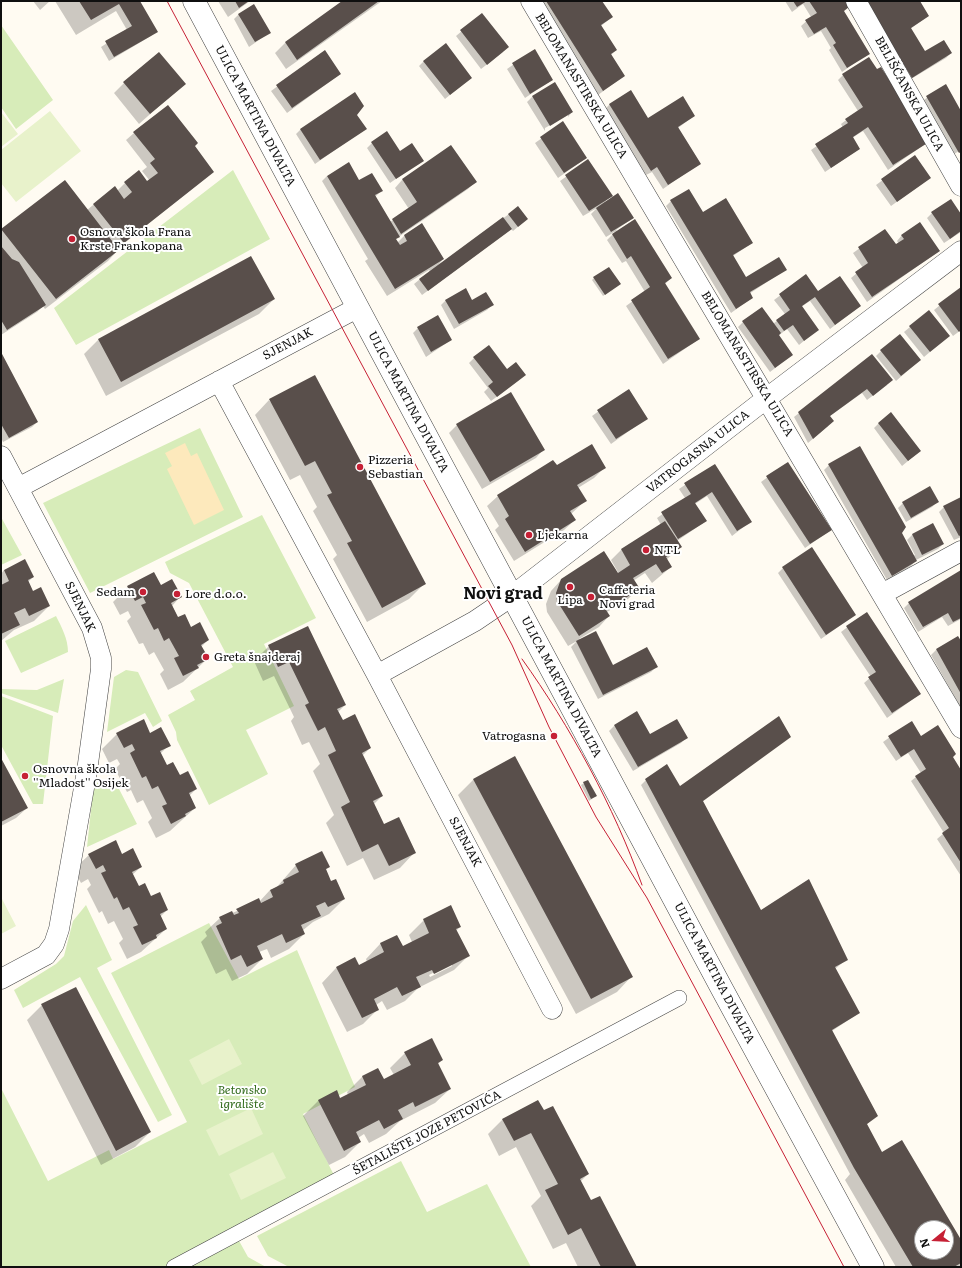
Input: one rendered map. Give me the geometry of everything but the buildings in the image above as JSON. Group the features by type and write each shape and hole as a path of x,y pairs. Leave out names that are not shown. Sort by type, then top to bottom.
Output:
{"street":[{"name":"ULICA MARTINA DIVALTA","path":"194,1 722,989 873,1267"},
{"name":"BELOMANASTIRSKA ULICA","path":"531,1 961,728"},
{"name":"BELIŠĆANSKA ULICA","path":"856,1 961,186"},
{"name":"VATROGASNA ULICA","path":"512,596 767,398 961,251"},
{"name":"SJENJAK","path":"1,979 46,955 54,944 59,929 87,771 101,669 101,658 92,628 18,488 357,308"},
{"name":"SJENJAK","path":"219,381 377,675 552,1009"},
{"path":"1,456 18,488"},
{"path":"882,594 961,551"},
{"path":"377,675 476,621 512,596"},
{"name":"ŠETALIŠTE JOZE PETOVIĆA","path":"174,1267 679,998"}],"green space":[{"path":"1,25 53,100 16,129 1,107"},
{"path":"50,111 81,151 16,202 1,183 1,150"},
{"path":"1,112 18,134 1,147"},
{"path":"233,170 270,239 76,345 54,308"},
{"path":"200,428 243,517 90,593 43,503"},
{"path":"262,515 316,618 264,644 294,706 246,730 268,774 209,805 177,740 176,732 168,715 195,700 190,691 233,667 189,583 170,573 165,562"},
{"path":"1,517 22,555 1,565"},
{"path":"56,616 66,638 68,652 21,673 5,641"},
{"path":"126,670 138,672 162,721 153,727 145,713 107,732 114,677"},
{"path":"64,679 58,713 1,693 1,689 37,690"},
{"path":"1,696 53,716 43,804 33,804 1,745"},
{"path":"94,782 118,787 137,824 87,847"},
{"path":"1,897 16,926 1,934"},
{"path":"86,905 112,960 97,968 172,1115 158,1122 80,977 23,1008 14,990 56,964 64,956 73,921"},
{"name":"Betonsko igralište","path":"209,923 239,979 297,950 355,1087 303,1114 338,1183 174,1267 1,1267 1,1088 48,1181 109,1150 113,1159 187,1122 111,973"},
{"path":"229,1039 242,1064 202,1085 189,1060"},
{"path":"251,1108 263,1134 219,1156 206,1130"},
{"path":"273,1152 286,1178 241,1200 229,1174"},
{"path":"401,1161 427,1212 487,1184 531,1267 289,1267 268,1256 257,1236"},
{"path":"238,1239 248,1257 266,1267 186,1267"}],"sand":[{"path":"185,443 191,456 197,453 224,510 194,525 167,469 172,466 165,453"}],"tram line":[{"path":"167,1 512,645 549,727 596,817 647,898 844,1267"},
{"path":"522,659 574,739 590,768 618,826 642,885"}],"place":[{"name":"Osnova škola Frana Krste Frankopana","path":"72,239"},
{"name":"Pizzeria Sebastian","path":"360,467"},
{"name":"Ljekarna","path":"529,535"},
{"name":"NTL","path":"646,550"},
{"name":"Lipa","path":"570,587"},
{"name":"Sedam","path":"143,592"},
{"name":"Lore d.o.o.","path":"177,594"},
{"name":"Caffeteria Novi grad","path":"591,597"},
{"name":"Greta šnajderaj","path":"206,657"},
{"name":"Vatrogasna","path":"554,736"},
{"name":"Osnovna škola ''Mladost'' Osijek","path":"25,776"}],"district":[{"name":"Novi grad","path":"503,594"}]}
